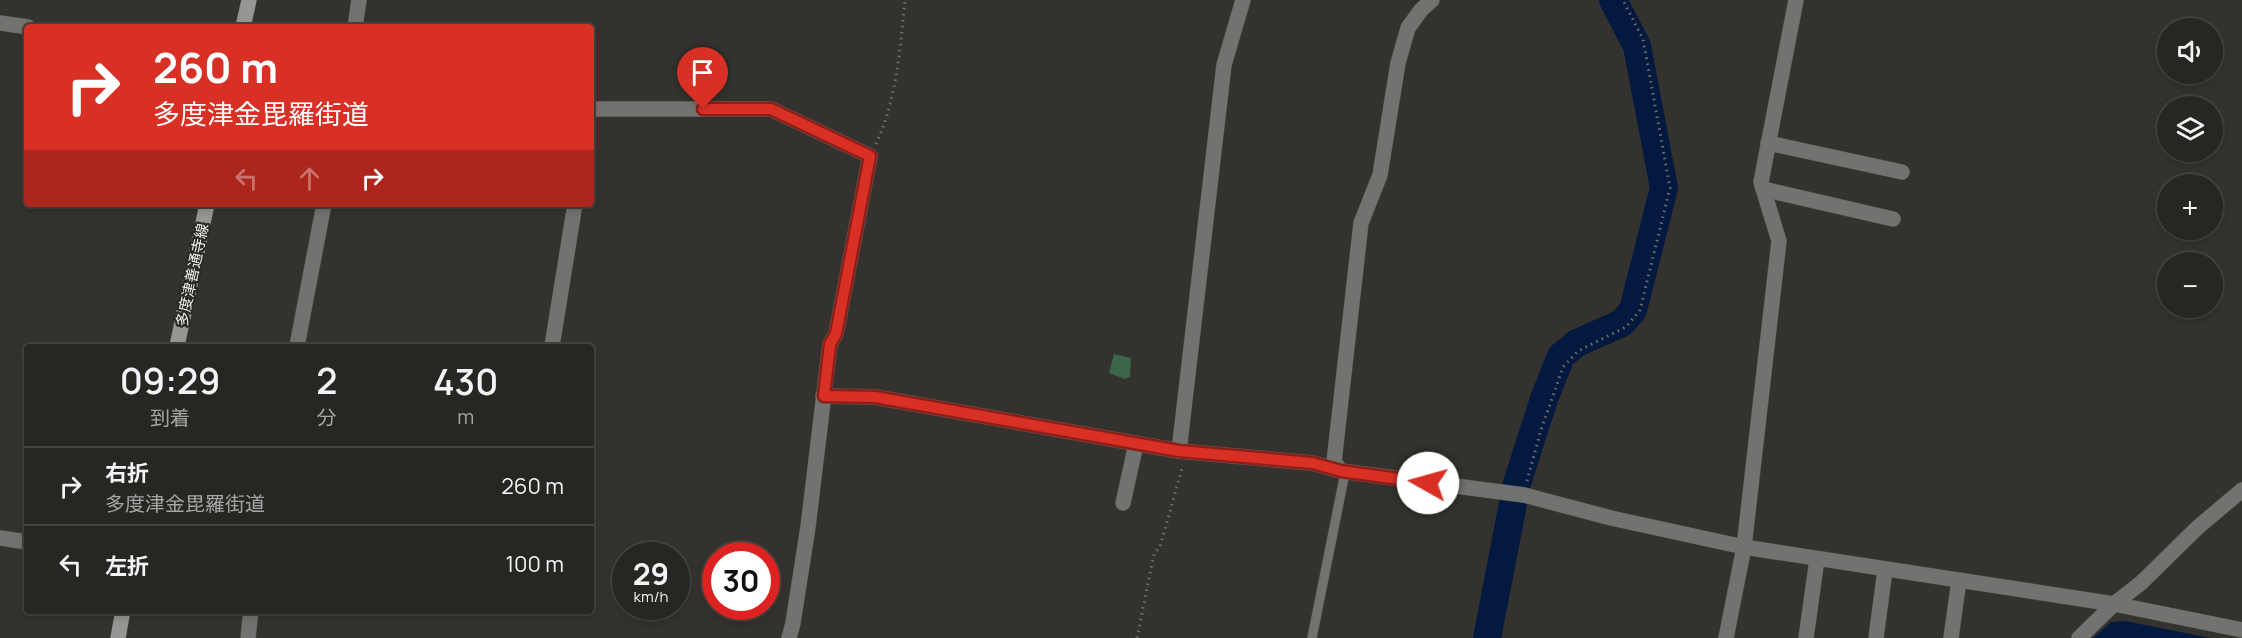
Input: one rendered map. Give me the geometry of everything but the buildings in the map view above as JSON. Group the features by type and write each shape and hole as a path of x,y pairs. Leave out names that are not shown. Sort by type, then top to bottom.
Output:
{"main road":[{"path":"244,24 249,0"},
{"name":"多度津善通寺線","path":"177,344 206,207"},
{"path":"118,638 122,614"}],"street":[{"path":"355,24 359,0"},
{"path":"1183,452 1224,65 1243,0"},
{"path":"1343,474 1334,462 1361,223 1380,175 1398,63 1408,28 1421,10 1432,0"},
{"path":"1726,638 1743,547 1779,241 1761,182 1796,0"},
{"path":"0,23 24,26"},
{"path":"594,108 771,109 870,156 836,334 830,344 806,537 789,638"},
{"path":"1768,143 1902,172"},
{"path":"1763,189 1844,213 1893,219"},
{"path":"297,344 323,207"},
{"path":"552,344 575,207"},
{"path":"824,396 875,397 1183,452 1312,463 1343,474 1519,495 1743,547 2114,604 2242,630"},
{"path":"1123,503 1136,444"},
{"path":"2079,638 2114,604 2141,583 2197,528 2242,490"},
{"path":"0,538 24,542"},
{"path":"1806,638 1817,559"},
{"path":"1876,638 1885,570"},
{"path":"1951,638 1959,580"},
{"path":"248,638 251,614"}],"lane":[{"path":"1311,638 1343,474"}],"path":[{"path":"870,156 882,129 898,68 905,0"},
{"path":"1519,495 1563,367 1578,351 1626,327 1640,310 1670,188 1643,39 1623,0"},
{"path":"1137,638 1154,555 1160,547 1183,452"}],"green space":[{"path":"1114,354 1131,358 1130,377 1125,379 1109,373"}],"water":[{"path":"2125,621 2210,638 2093,638 2111,622"}],"waterway":[{"path":"1487,638 1517,483 1544,399 1561,356 1577,343 1622,323 1633,310 1664,188 1637,46 1613,0"}],"route":[{"path":"703,109 771,109 870,156 836,334 830,344 824,396 875,397 1179,451 1312,463 1341,471 1428,483"}]}
